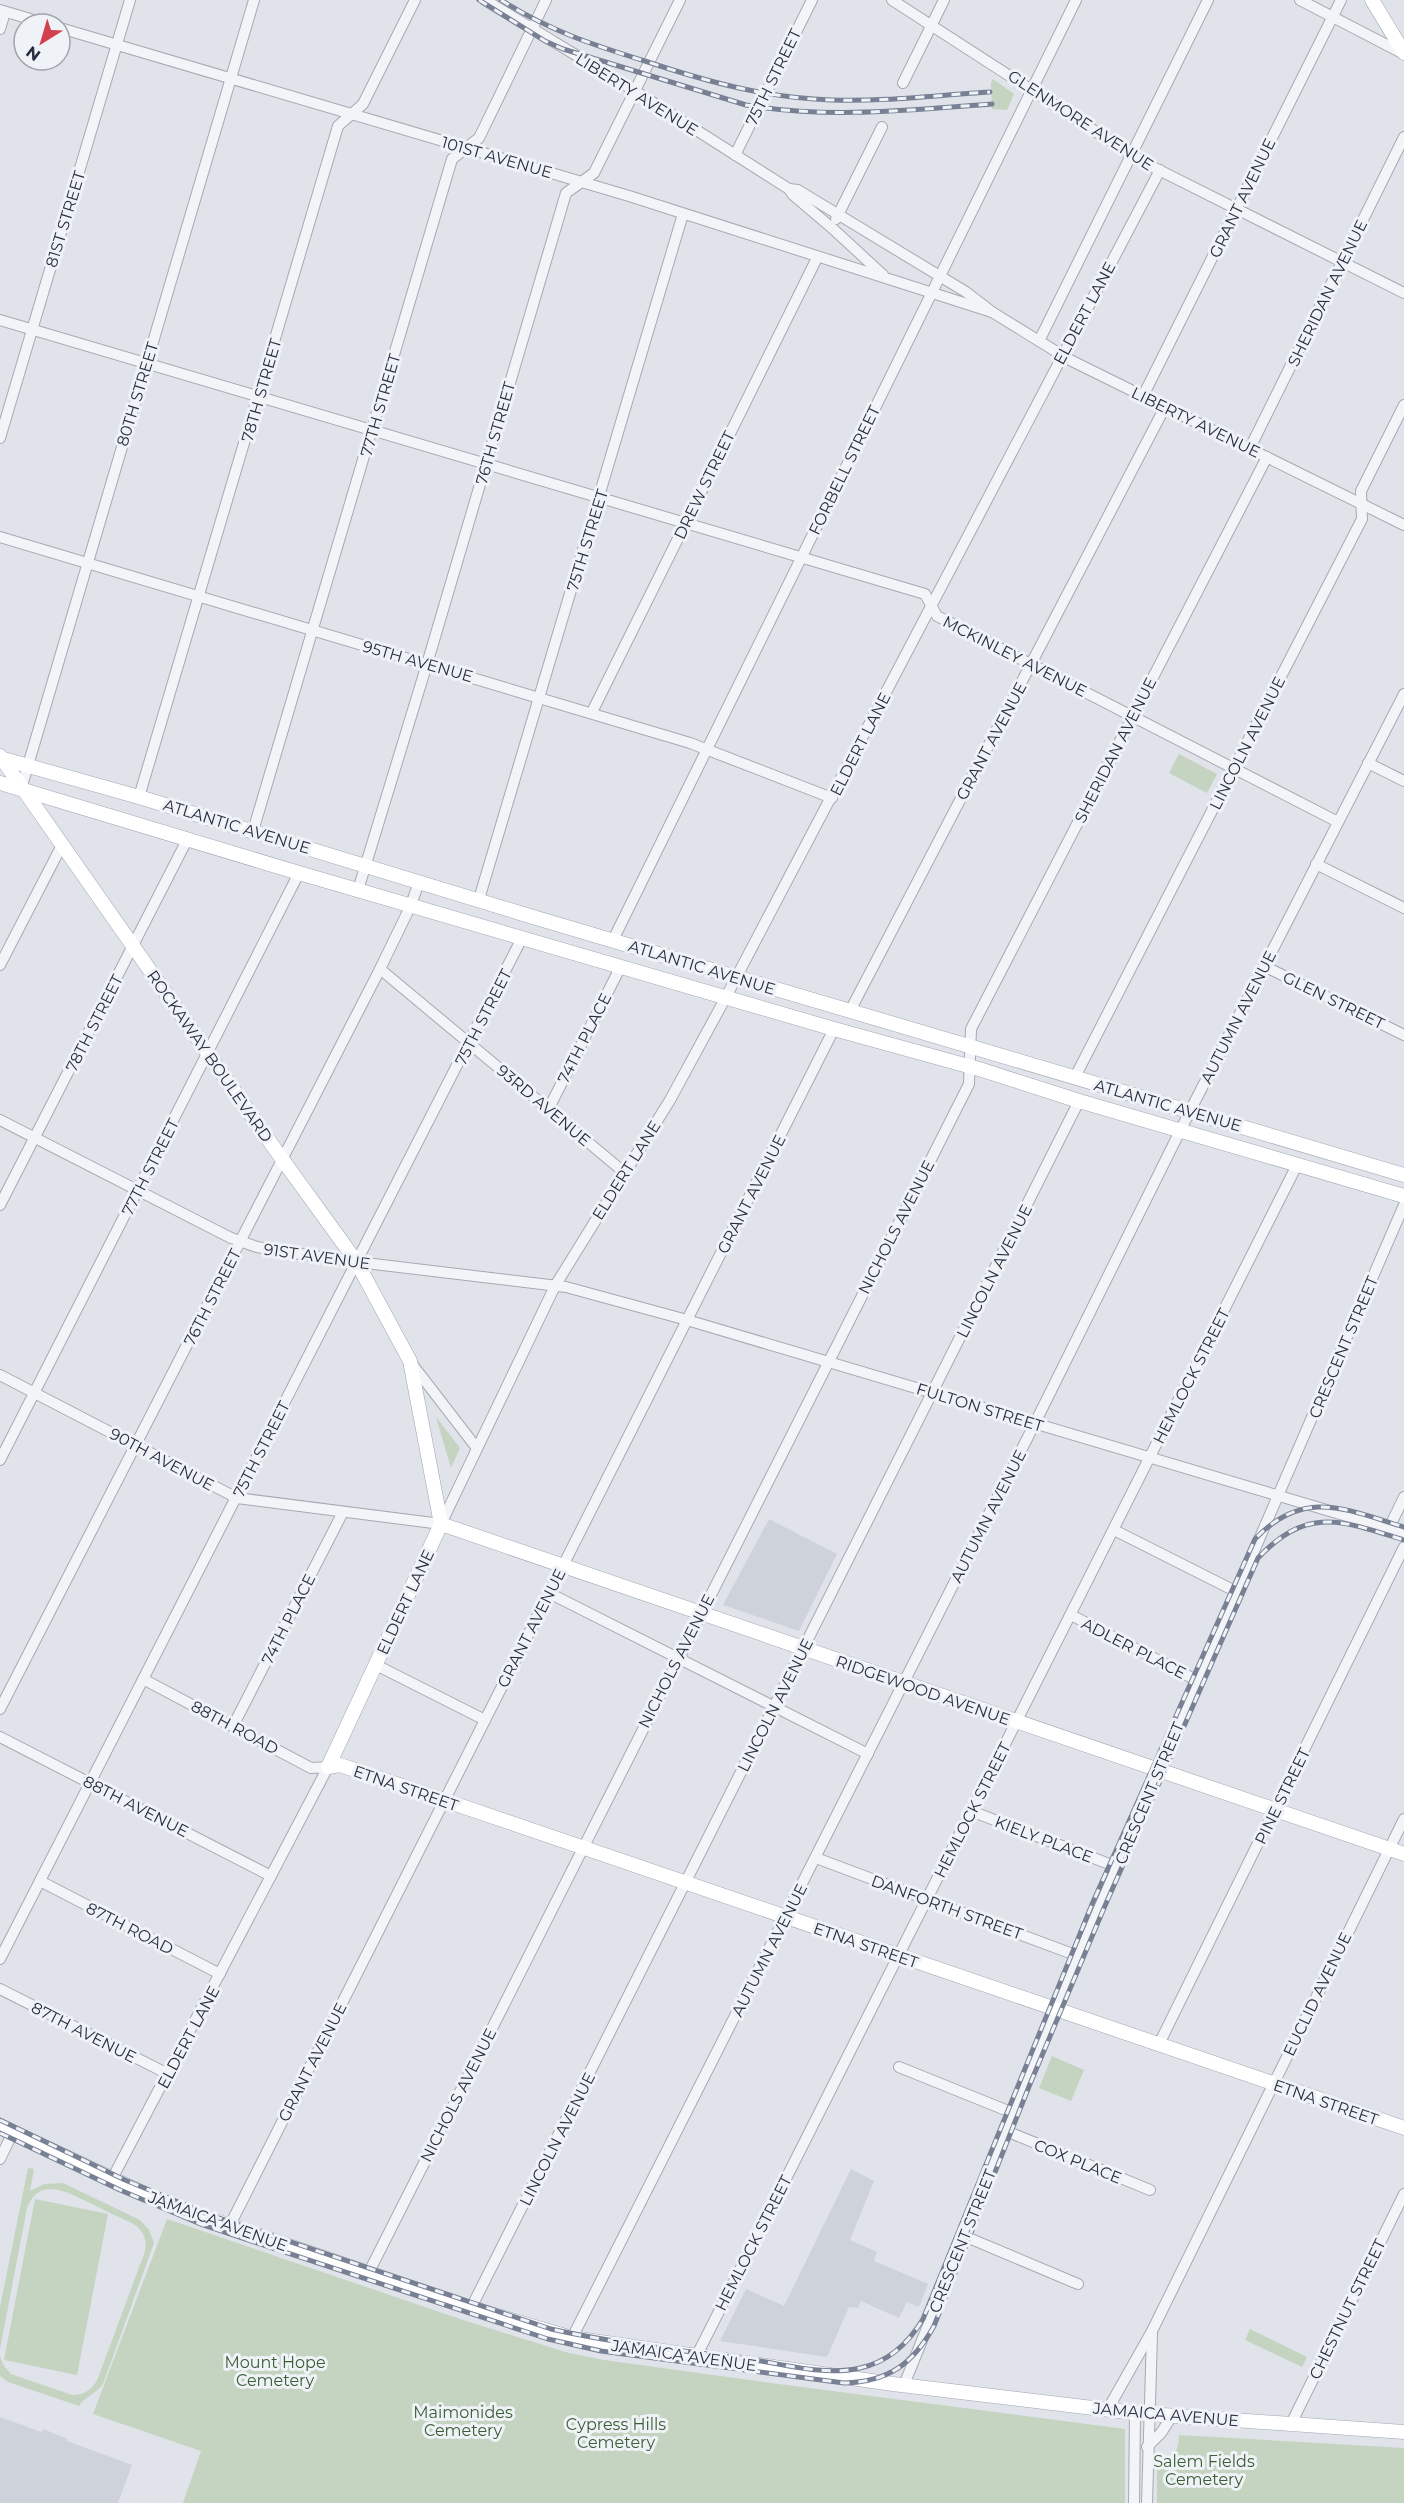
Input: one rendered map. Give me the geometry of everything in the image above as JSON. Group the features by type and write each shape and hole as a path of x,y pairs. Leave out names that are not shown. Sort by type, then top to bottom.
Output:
{"main road":[{"path":"1372,0 1404,54"},
{"name":"ATLANTIC AVENUE","path":"0,757 139,796 736,977 1404,1175"},
{"name":"ROCKAWAY BOULEVARD","path":"0,757 356,1262 410,1361 441,1524"},
{"name":"ATLANTIC AVENUE","path":"0,783 620,968 969,1066 1404,1197"},
{"name":"RIDGEWOOD AVENUE","path":"441,1524 1404,1854"},
{"name":"ELDERT LANE","path":"328,1767 441,1524"},
{"name":"ETNA STREET","path":"328,1767 340,1765 1404,2128"},
{"name":"JAMAICA AVENUE","path":"0,2126 169,2205 471,2308 572,2338 904,2385 1142,2414 1404,2432"}],"street":[{"name":"81ST STREET","path":"0,438 130,0"},
{"name":"80TH STREET","path":"21,789 254,0"},
{"name":"78TH STREET","path":"139,796 260,396 338,126 363,104 415,0"},
{"name":"LIBERTY AVENUE","path":"485,0 635,91 789,189 877,271 889,279"},
{"name":"77TH STREET","path":"253,831 452,159 479,138 546,0"},
{"name":"76TH STREET","path":"358,890 566,193 594,173 680,0"},
{"name":"75TH STREET","path":"735,154 812,0"},
{"name":"GLENMORE AVENUE","path":"892,0 1132,154 1404,293"},
{"path":"903,83 944,0"},
{"name":"FORBELL STREET","path":"613,940 1076,0"},
{"name":"ELDERT LANE","path":"1039,341 1208,0"},
{"path":"1300,0 1404,54"},
{"name":"GRANT AVENUE","path":"1143,396 1341,0"},
{"path":"0,29 3,11"},
{"name":"101ST AVENUE","path":"72,32 580,182 817,258 932,292"},
{"path":"832,228 882,127"},
{"name":"SHERIDAN AVENUE","path":"1250,448 1404,137"},
{"name":"ELDERT LANE","path":"441,1524 555,1286 670,1100 726,997 1160,170"},
{"name":"LIBERTY AVENUE","path":"789,189 798,190 939,278 966,292 992,312 1062,355 1404,525"},
{"name":"75TH STREET","path":"479,899 683,214"},
{"name":"DREW STREET","path":"592,712 817,258"},
{"name":"LIBERTY AVENUE","path":"932,292 992,312"},
{"name":"MCKINLEY AVENUE","path":"0,320 925,594 937,616 1338,822"},
{"name":"LINCOLN AVENUE","path":"1075,1077 1362,519 1361,491 1404,405"},
{"name":"GRANT AVENUE","path":"850,1011 1165,407"},
{"name":"SHERIDAN AVENUE","path":"969,1045 971,1029 1267,457"},
{"name":"95TH AVENUE","path":"0,537 592,712 706,748 832,798"},
{"name":"AUTUMN AVENUE","path":"572,2338 816,1858 1190,1111 1404,694"},
{"path":"1368,763 1404,781"},
{"name":"78TH STREET","path":"0,1205 187,840"},
{"path":"0,965 62,845"},
{"path":"1316,864 1404,908"},
{"name":"77TH STREET","path":"0,1460 299,873"},
{"name":"76TH STREET","path":"0,1709 380,969 411,905 419,882"},
{"name":"75TH STREET","path":"0,1959 470,1044 522,938"},
{"name":"GLEN STREET","path":"1264,966 1404,1035"},
{"name":"74TH PLACE","path":"549,1108 620,968"},
{"name":"93RD AVENUE","path":"380,969 625,1173"},
{"name":"GRANT AVENUE","path":"229,2227 834,1029"},
{"name":"NICHOLS AVENUE","path":"368,2274 969,1084 969,1045"},
{"name":"LINCOLN AVENUE","path":"471,2308 1079,1101"},
{"name":"91ST AVENUE","path":"0,1120 240,1242 257,1247 356,1262 555,1286"},
{"name":"HEMLOCK STREET","path":"696,2357 1297,1165"},
{"name":"CRESCENT STREET","path":"904,2385 1078,1956 1404,1205"},
{"name":"FULTON STREET","path":"555,1286 687,1320 1404,1533"},
{"name":"ROCKAWAY BOULEVARD","path":"410,1361 476,1447"},
{"name":"90TH AVENUE","path":"0,1376 237,1498 441,1524"},
{"path":"1389,1528 1404,1497"},
{"name":"74TH PLACE","path":"233,1726 343,1512"},
{"path":"1114,1530 1237,1592"},
{"name":"PINE STREET","path":"1159,2044 1404,1547"},
{"path":"549,1593 868,1754"},
{"name":"ADLER PLACE","path":"1071,1616 1198,1681"},
{"path":"376,1665 485,1720"},
{"name":"88TH ROAD","path":"143,1679 311,1768 328,1767"},
{"name":"88TH AVENUE","path":"0,1737 272,1876"},
{"name":"ELDERT LANE","path":"112,2179 328,1767"},
{"name":"KIELY PLACE","path":"971,1811 1117,1867"},
{"name":"EUCLID AVENUE","path":"1108,2409 1152,2331 1404,1819"},
{"name":"DANFORTH STREET","path":"816,1858 1078,1956"},
{"name":"87TH ROAD","path":"40,1881 220,1974"},
{"name":"87TH AVENUE","path":"0,1989 168,2074"},
{"path":"899,2067 1013,2113"},
{"name":"COX PLACE","path":"1006,2131 1150,2190"},
{"path":"0,2159 13,2132"},
{"name":"CHESTNUT STREET","path":"1290,2424 1404,2194"},
{"path":"964,2236 1078,2284"},
{"name":"EUCLID AVENUE","path":"1142,2414 1152,2331"},
{"path":"1142,2414 1147,2447 1147,2503"},
{"path":"1134,2503 1142,2414"},
{"path":"1147,2447 1161,2433 1172,2416"}],"shaded area":[{"path":"769,1519 837,1554 799,1631 723,1605"},
{"path":"851,2169 874,2181 850,2240 877,2252 874,2261 928,2284 919,2307 907,2302 899,2318 861,2301 858,2308 849,2307 827,2357 720,2341 746,2289 784,2306"},
{"path":"0,2417 41,2432 43,2429 68,2439 67,2441 132,2465 118,2503 0,2503"}],"green space":[{"path":"993,79 1014,94 1007,110 992,109 991,83"},
{"path":"1179,754 1217,774 1207,793 1169,773"},
{"path":"436,1417 460,1448 451,1468"},
{"path":"1052,2056 1084,2070 1071,2101 1039,2088"},
{"path":"28,2168 34,2169 30,2191 44,2184 63,2183 140,2220 149,2230 154,2243 103,2384 79,2406 8,2382 0,2376 0,2357 11,2374 72,2395 85,2393 98,2378 144,2254 145,2240 142,2232 132,2223 74,2196 56,2190 47,2189 40,2192 27,2208 0,2349 0,2307"},
{"path":"35,2199 108,2214 77,2375 4,2360"},
{"path":"167,2219 463,2320 569,2353 771,2383 1125,2429 1125,2503 183,2503 201,2451 93,2414"},
{"path":"1250,2329 1307,2357 1302,2367 1245,2340"},
{"name":"Salem Fields Cemetery","path":"1179,2435 1404,2448 1404,2503 1157,2503 1157,2463 1167,2460 1174,2454 1178,2446"}],"railway":[{"path":"479,0 545,41 563,49 746,105 807,112 869,112 992,104"},
{"path":"501,0 555,29 590,43 738,88 807,99 851,100 990,92"},
{"path":"0,2120 125,2180 207,2214 551,2329 627,2343 821,2370 847,2370 880,2361 904,2344 923,2319 1093,1902 1255,1539 1273,1523 1291,1513 1308,1508 1344,1509 1404,1527"},
{"path":"0,2133 120,2190 203,2225 548,2339 601,2351 844,2383 860,2382 886,2375 898,2368 917,2351 934,2326 1030,2084 1104,1908 1258,1558 1276,1541 1293,1530 1310,1524 1326,1522 1362,1527 1404,1540"}],"park label":[{"name":"Mount Hope Cemetery","path":"275,2371"},
{"name":"Maimonides Cemetery","path":"463,2421"},
{"name":"Cypress Hills Cemetery","path":"616,2433"}]}
